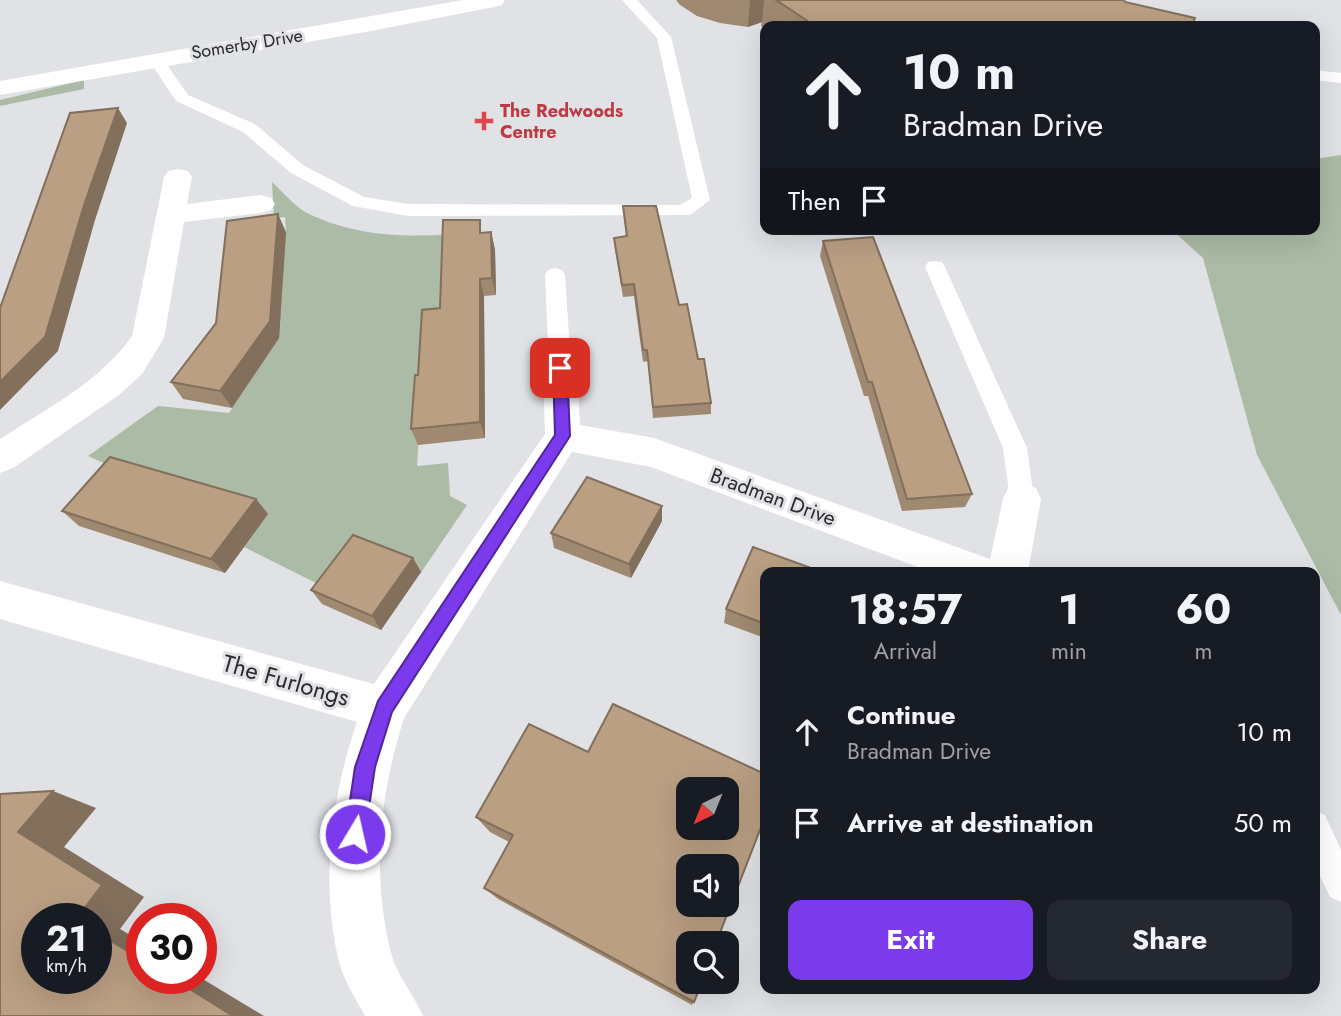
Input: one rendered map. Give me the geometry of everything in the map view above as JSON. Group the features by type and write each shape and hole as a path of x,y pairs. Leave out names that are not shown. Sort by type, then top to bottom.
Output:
{"street":[{"name":"Somerby Drive","path":"0,88 494,0"},
{"path":"0,458 107,386 130,365 148,338 178,177"},
{"path":"171,215 261,204"},
{"path":"395,1016 366,963 357,902 355,834 365,767 384,708 563,436 560,368"},
{"name":"Bradman Drive","path":"563,436 654,453 964,567"},
{"path":"1009,567 1022,499"},
{"name":"The Furlongs","path":"0,600 384,708"}],"lane":[{"path":"156,59 182,98 249,128 298,169 359,201 408,210 684,211 701,200 664,37 629,0"},
{"path":"1320,76 1341,78"},
{"path":"935,267 1015,448 1022,499"},
{"path":"555,275 560,368"},
{"path":"1320,839 1341,886"}],"green space":[{"path":"84,80 84,89 0,106 0,100"},
{"path":"1341,155 1341,615 1320,575 1320,567 1316,567 1257,455 1203,258 1178,235 1320,235 1320,158"},
{"path":"272,182 304,211 351,229 393,235 480,233 445,313 421,392 417,466 448,463 450,496 467,505 420,574 399,565 332,591 244,547 267,515 126,473 88,456 158,406 229,413 268,354 286,232 285,217 274,218"}],"building":[{"path":"776,0 1124,0 1195,18 1194,21 808,21"},
{"path":"118,108 84,205 45,337 0,382 0,308 70,113"},
{"path":"623,206 656,206 679,305 687,304 698,359 704,359 711,403 653,407 647,350 643,350 634,284 622,285 614,238 627,236"},
{"path":"278,214 270,321 220,391 171,382 216,323 227,221"},
{"path":"443,220 480,220 480,233 491,232 492,278 480,279 480,422 411,429 422,310 440,308"},
{"path":"873,237 972,494 907,499 872,382 868,382 823,241"},
{"path":"110,457 256,499 211,559 62,511"},
{"path":"587,477 662,506 629,564 551,533"},
{"path":"353,535 413,558 372,616 311,590"},
{"path":"753,547 808,567 760,567 760,622 726,609"},
{"path":"613,704 760,772 760,830 739,884 739,854 676,854 676,917 726,917 721,931 676,931 676,992 484,888 513,835 476,817 529,724 588,752"},
{"path":"53,791 18,832 102,885 88,903 21,903 21,994 112,994 112,942 126,950 126,994 198,994 233,1016 0,1016 0,794"},
{"path":"679,994 697,994 694,1002"}],"place":[{"name":"The Redwoods Centre","path":"484,121"}],"route":[{"path":"355,834 365,767 384,708 563,436 560,368"}]}
